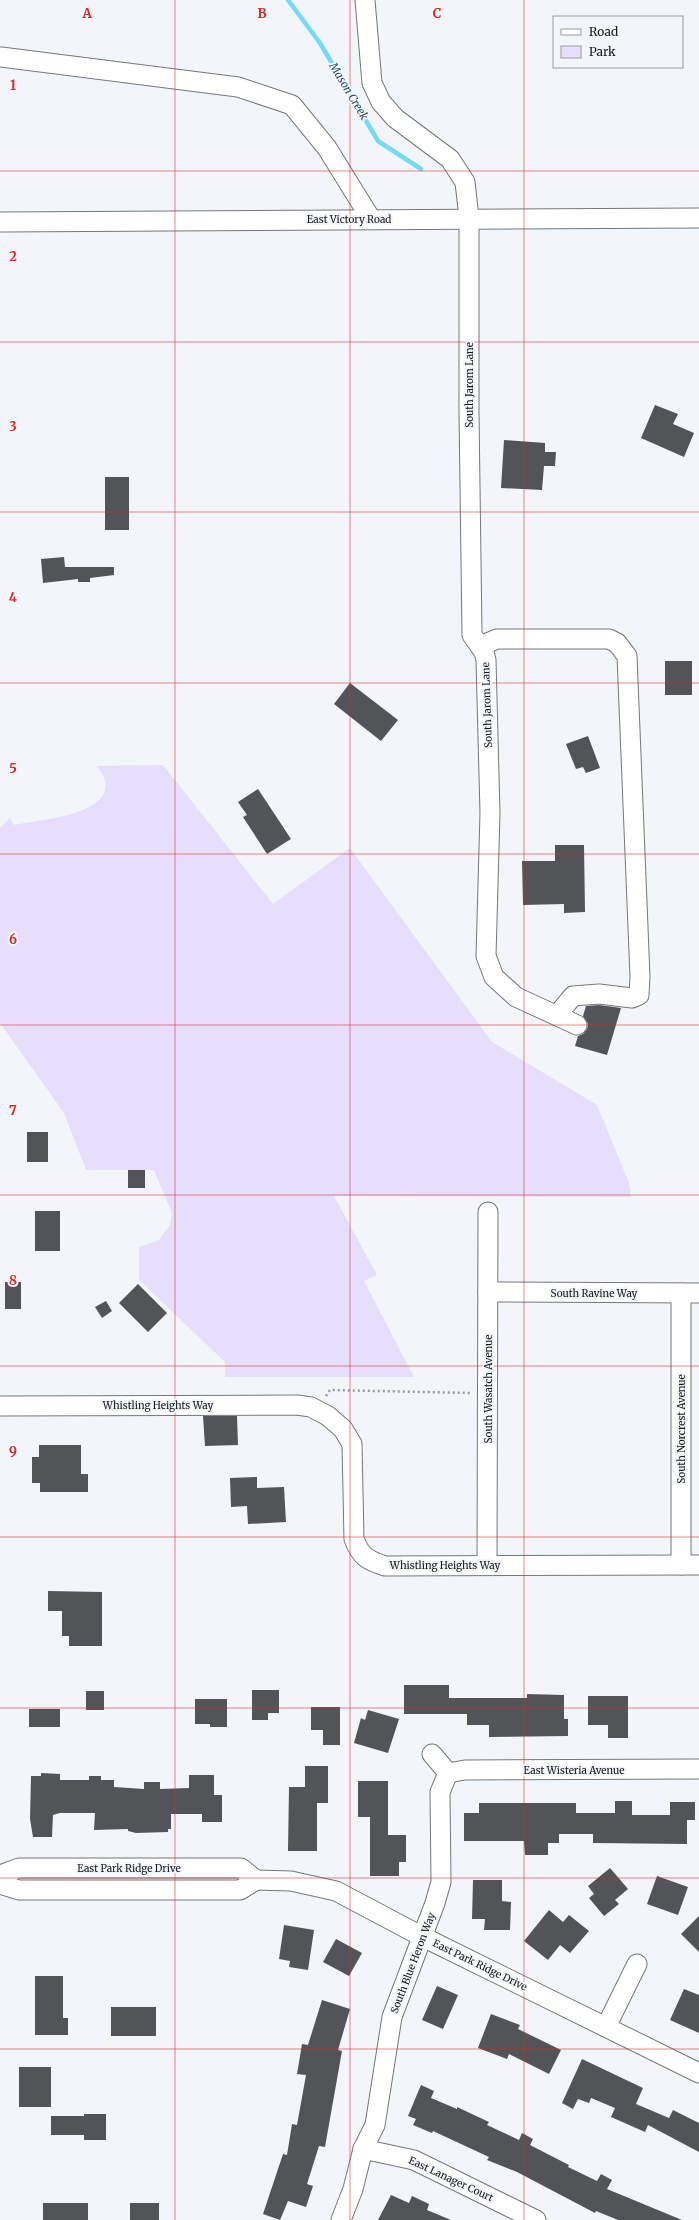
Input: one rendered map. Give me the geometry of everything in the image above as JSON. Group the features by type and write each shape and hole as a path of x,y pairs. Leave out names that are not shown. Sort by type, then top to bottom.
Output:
{"street":[{"name":"South Jarom Lane","path":"365,0 372,83 381,102 395,118 450,159 465,182 469,218 468,412 472,635 484,652 486,660 490,813 486,956 494,977 516,997 577,1025"},
{"path":"1,57 238,87 292,105 327,148 371,219"},
{"name":"East Victory Road","path":"0,222 469,218 699,218"},
{"path":"480,646 497,639 609,639 624,649 627,656 640,977 639,995 632,998 599,994 573,996 557,1015"},
{"name":"South Wasatch Avenue","path":"487,1565 488,1212"},
{"name":"South Ravine Way","path":"488,1292 690,1293"},
{"name":"South Norcrest Avenue","path":"690,1293 690,1565"},
{"name":"Whistling Heights Way","path":"0,1406 297,1405 311,1407 328,1416 343,1429 352,1444 354,1539 359,1553 371,1561 386,1566 690,1565"},
{"path":"432,1754 448,1773"},
{"name":"East Wisteria Avenue","path":"448,1773 466,1770 699,1769"},
{"name":"South Blue Heron Way","path":"341,2220 363,2149 375,2125 392,2017 421,1936 435,1903 441,1882 440,1792 448,1773"},
{"name":"East Park Ridge Drive","path":"0,1875 19,1868 241,1868 256,1880 291,1881 336,1891 421,1936 699,2073"},
{"path":"0,1884 19,1890 240,1890 256,1880"},
{"path":"606,2026 637,1964"},
{"name":"East Lanager Court","path":"363,2149 414,2160 536,2220"}],"path":[{"path":"318,1411 330,1390 488,1393"}],"green space":[{"path":"163,765 273,904 350,848 492,1042 597,1105 629,1183 631,1197 334,1196 377,1275 364,1281 414,1377 225,1377 225,1362 139,1280 139,1247 159,1240 170,1225 172,1213 154,1170 86,1170 64,1113 0,1023 0,828 10,818 14,825 56,818 72,814 99,801 105,791 104,778 96,766"}],"building":[{"path":"655,405 678,414 673,424 694,433 684,457 641,438"},
{"path":"504,440 545,443 545,452 556,452 555,466 544,466 542,490 501,488"},
{"path":"105,477 129,477 129,530 105,530"},
{"path":"64,557 65,567 114,567 114,575 90,578 90,582 78,582 78,579 43,583 41,559"},
{"path":"665,661 692,661 692,695 665,695"},
{"path":"350,683 398,720 381,741 334,704"},
{"path":"588,736 600,768 586,773 583,767 576,769 566,744"},
{"path":"258,789 291,839 267,854 243,817 247,815 238,802"},
{"path":"555,845 584,845 585,912 564,913 564,904 523,905 522,861 555,861"},
{"path":"599,1005 621,1008 607,1055 575,1046 578,1036 583,1034 587,1029 588,1024 583,1016 586,1006"},
{"path":"27,1132 48,1132 48,1162 27,1162"},
{"path":"128,1170 145,1170 145,1188 128,1188"},
{"path":"35,1211 60,1211 60,1251 35,1251"},
{"path":"5,1282 21,1282 21,1309 5,1309"},
{"path":"138,1284 167,1313 148,1332 119,1303"},
{"path":"106,1301 112,1311 102,1318 95,1307"},
{"path":"203,1416 237,1416 238,1445 205,1446"},
{"path":"39,1445 81,1445 81,1474 88,1474 88,1492 40,1492 40,1483 32,1483 32,1457 39,1457"},
{"path":"257,1477 257,1488 284,1487 286,1522 248,1524 247,1506 231,1507 230,1478"},
{"path":"48,1591 102,1592 102,1646 69,1646 69,1636 62,1636 62,1611 48,1611"},
{"path":"404,1685 449,1685 449,1698 527,1698 527,1694 564,1695 564,1719 568,1719 568,1736 489,1737 489,1725 467,1725 467,1714 404,1714"},
{"path":"252,1690 279,1690 279,1713 268,1713 268,1720 252,1720"},
{"path":"86,1691 104,1691 104,1710 86,1710"},
{"path":"588,1696 628,1696 628,1738 608,1738 608,1725 588,1725"},
{"path":"195,1699 227,1699 227,1727 210,1727 210,1724 195,1724"},
{"path":"311,1707 340,1707 340,1745 323,1745 323,1730 311,1730"},
{"path":"29,1709 60,1709 60,1727 29,1727"},
{"path":"368,1710 399,1719 388,1753 354,1743 361,1718 365,1720"},
{"path":"305,1766 328,1766 328,1803 317,1803 317,1851 288,1851 289,1787 305,1787"},
{"path":"41,1773 60,1774 60,1780 89,1780 89,1776 101,1776 101,1780 114,1780 114,1787 144,1789 144,1782 160,1782 160,1789 189,1788 189,1775 214,1775 214,1795 222,1795 222,1822 202,1822 202,1814 171,1814 171,1829 168,1829 168,1832 136,1833 128,1831 128,1829 94,1830 95,1813 60,1813 53,1815 52,1837 33,1837 30,1819 31,1776 41,1776"},
{"path":"358,1781 388,1781 388,1835 406,1835 406,1862 399,1862 399,1876 370,1876 370,1817 358,1817"},
{"path":"615,1801 632,1801 632,1815 670,1815 670,1802 695,1802 695,1820 687,1820 687,1844 593,1843 593,1834 559,1834 559,1843 548,1843 548,1855 525,1855 524,1841 464,1841 464,1813 479,1813 479,1803 576,1803 576,1813 615,1813"},
{"path":"610,1868 628,1889 615,1900 619,1904 604,1916 589,1898 594,1894 588,1886"},
{"path":"657,1876 688,1887 678,1915 647,1904"},
{"path":"473,1880 502,1880 502,1901 511,1902 510,1930 484,1930 485,1919 472,1919"},
{"path":"549,1910 563,1922 569,1915 589,1931 570,1953 560,1945 548,1960 524,1941"},
{"path":"699,1916 699,1952 681,1934"},
{"path":"284,1925 314,1930 308,1970 289,1967 290,1961 279,1959"},
{"path":"336,1939 362,1953 349,1976 323,1962"},
{"path":"35,1976 63,1976 63,2018 68,2018 68,2035 35,2035"},
{"path":"437,1986 458,1995 443,2029 422,2020"},
{"path":"684,1989 699,1995 699,2033 670,2020"},
{"path":"322,2000 350,2009 338,2050 342,2051 325,2147 319,2146 307,2184 313,2186 306,2207 288,2201 280,2220 263,2214 283,2154 287,2155 292,2124 297,2125 306,2075 297,2074 302,2044 308,2045"},
{"path":"111,2007 156,2007 156,2036 111,2036"},
{"path":"491,2014 520,2025 518,2029 561,2050 549,2074 509,2054 507,2059 478,2048"},
{"path":"582,2059 643,2088 636,2104 669,2118 673,2110 699,2123 699,2152 648,2125 645,2132 611,2117 615,2108 591,2098 589,2103 578,2099 573,2109 562,2103"},
{"path":"19,2067 51,2067 51,2107 19,2107"},
{"path":"421,2085 434,2091 431,2098 457,2109 457,2107 489,2122 487,2125 519,2140 522,2133 533,2139 530,2145 569,2165 568,2167 597,2181 601,2174 612,2180 607,2189 682,2220 618,2220 596,2211 595,2213 517,2172 487,2160 489,2157 433,2131 432,2133 413,2125 416,2119 408,2116"},
{"path":"84,2114 106,2114 106,2140 84,2140 84,2135 51,2135 51,2116 84,2116"},
{"path":"391,2195 409,2203 412,2196 429,2204 427,2210 451,2220 378,2220"},
{"path":"43,2203 88,2203 88,2220 43,2220"},
{"path":"130,2203 159,2203 159,2220 130,2220"}],"waterway":[{"name":"Mason Creek","path":"288,0 320,43 378,141 421,169"}]}
